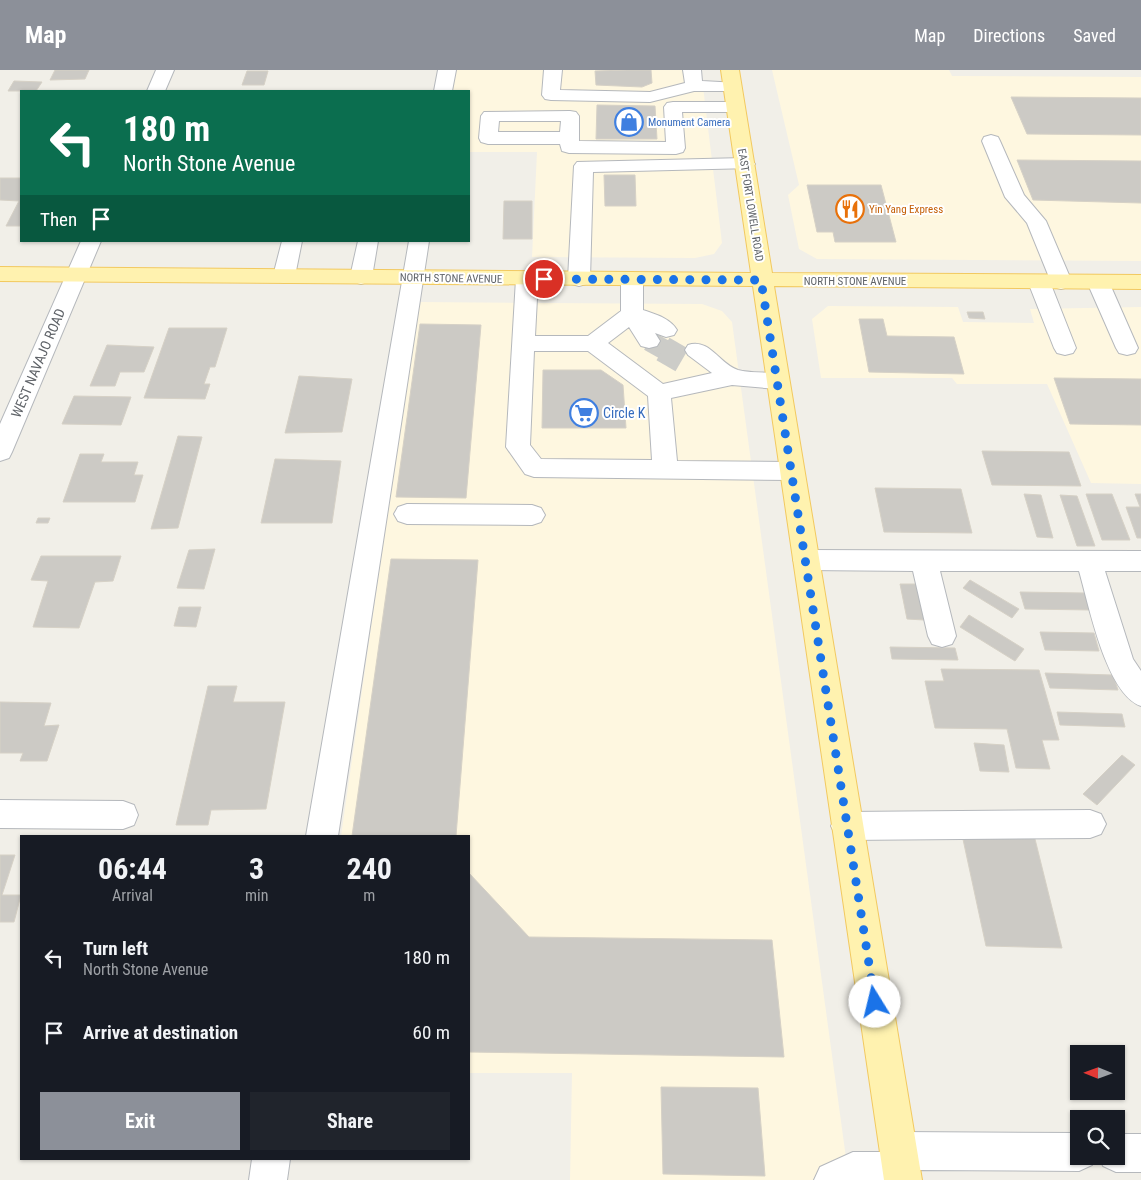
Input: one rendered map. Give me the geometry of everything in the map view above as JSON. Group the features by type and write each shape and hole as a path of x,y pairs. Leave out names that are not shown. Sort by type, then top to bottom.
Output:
{"main road":[{"name":"EAST FORT LOWELL ROAD","path":"731,78 759,250 761,280 901,1167"},
{"name":"NORTH STONE AVENUE","path":"0,274 632,280 1141,282"}],"street":[{"path":"156,90 165,70"},
{"path":"443,90 447,70"},
{"path":"553,78 551,95 650,97 690,82 731,78"},
{"path":"570,138 569,147 676,148 673,107 736,107"},
{"path":"991,141 1015,197 1036,222 1061,282"},
{"path":"579,279 584,166 745,164"},
{"name":"WEST NAVAJO ROAD","path":"0,452 91,242"},
{"path":"284,276 292,242"},
{"path":"362,277 368,242"},
{"path":"322,835 420,242"},
{"path":"527,279 518,447 534,468 792,471"},
{"path":"632,280 632,314"},
{"path":"1039,282 1065,348"},
{"path":"1098,282 1127,348"},
{"path":"523,344 593,343 632,314"},
{"path":"632,314 658,335"},
{"path":"593,343 659,393 665,469"},
{"path":"696,357 732,378"},
{"path":"659,393 732,378 778,381"},
{"path":"407,514 532,515"},
{"path":"806,560 1141,561"},
{"path":"924,560 942,636"},
{"path":"1089,561 1120,663 1141,694"},
{"path":"0,814 123,815"},
{"path":"847,826 1090,824"},
{"path":"833,1180 853,1170 1070,1153"},
{"path":"1125,1153 1141,1153"},
{"path":"268,1180 271,1160"}],"shaded area":[{"path":"452,70 701,70 722,243 714,254 695,258 532,257 537,152 470,152 470,90 449,90"},
{"path":"772,70 949,70 952,76 1141,77 1141,261 817,259 799,249 788,195 799,185"},
{"path":"418,302 702,304 722,311 732,322 849,1180 570,1180 572,1073 470,1073 470,835 341,835"},
{"path":"828,306 958,307 963,322 1034,323 1030,309 1141,307 1141,484 1091,483 1047,384 957,384 952,378 821,378 812,319"}],"building":[{"path":"55,70 89,70 85,79 50,80"},
{"path":"651,70 652,83 642,87 596,85 595,71"},
{"path":"247,71 268,71 264,85 242,85"},
{"path":"14,81 42,82 37,90 8,91"},
{"path":"1011,97 1141,98 1141,135 1027,134"},
{"path":"597,105 655,106 657,139 596,139"},
{"path":"1017,160 1141,161 1141,203 1033,200"},
{"path":"604,175 635,175 636,206 605,206"},
{"path":"0,178 20,178 20,226 6,226 19,201 0,200"},
{"name":"Yin Yang Express","path":"807,185 881,185 896,242 835,242 833,232 817,232"},
{"path":"504,201 532,201 532,239 503,239"},
{"path":"967,312 983,312 985,319 969,318"},
{"path":"859,319 883,319 887,336 954,337 964,374 869,372"},
{"path":"420,324 481,325 466,498 396,497"},
{"path":"169,328 227,328 215,367 210,367 204,384 210,384 205,399 144,398"},
{"path":"107,345 154,347 144,372 120,372 115,386 90,386"},
{"name":"Circle K","path":"543,370 601,370 623,385 626,428 542,428"},
{"path":"299,376 352,379 342,432 285,433"},
{"path":"1054,378 1141,379 1141,425 1070,424"},
{"path":"74,396 131,397 121,425 62,424"},
{"path":"178,436 202,437 178,528 151,529"},
{"path":"982,451 1069,452 1081,486 992,485"},
{"path":"80,454 104,454 101,462 138,462 134,475 143,475 135,502 63,502"},
{"path":"275,459 341,461 332,523 261,523"},
{"path":"875,488 961,489 972,533 884,532"},
{"path":"1024,494 1041,495 1053,538 1037,537"},
{"path":"1086,494 1112,494 1130,540 1102,540"},
{"path":"1135,494 1141,494 1141,538 1137,538 1126,507 1140,507"},
{"path":"1060,495 1077,496 1095,546 1077,546"},
{"path":"38,518 50,518 48,523 36,523"},
{"path":"215,549 204,589 177,588 189,550"},
{"path":"41,556 121,556 113,581 95,582 79,628 33,627 48,581 31,580"},
{"path":"391,559 478,560 456,835 352,835"},
{"path":"970,580 1019,609 1012,618 963,588"},
{"path":"900,584 916,584 924,620 907,619"},
{"path":"1020,592 1085,593 1091,610 1025,609"},
{"path":"179,607 201,607 196,627 174,626"},
{"path":"969,615 1024,649 1015,661 960,627"},
{"path":"1040,632 1094,633 1099,651 1045,650"},
{"path":"890,647 955,648 958,660 892,659"},
{"path":"941,669 1039,670 1059,740 1042,740 1050,769 1016,768 1007,729 935,728 925,681 944,681"},
{"path":"1045,673 1113,675 1118,690 1050,688"},
{"path":"208,686 237,686 233,702 285,702 266,809 211,810 208,825 176,825"},
{"path":"0,702 51,703 44,726 59,725 47,761 20,761 23,753 0,753"},
{"path":"1057,712 1122,714 1125,727 1060,725"},
{"path":"974,743 1004,745 1009,772 980,771"},
{"path":"1122,755 1135,765 1097,805 1083,794"},
{"path":"961,830 1033,831 1062,948 986,946"},
{"path":"0,855 15,855 2,895 20,895 20,899 14,922 0,922"},
{"path":"470,874 529,937 772,940 784,1057 470,1052"},
{"path":"661,1087 758,1088 765,1176 663,1174"}],"tunnel":[{"path":"649,341 665,350"},
{"path":"663,349 682,360"}],"place":[{"name":"Monument Camera","path":"629,122"},
{"name":"Yin Yang Express","path":"850,209"},
{"name":"Circle K","path":"584,413"}],"route":[{"path":"544,279 761,280 875,1002"}]}
